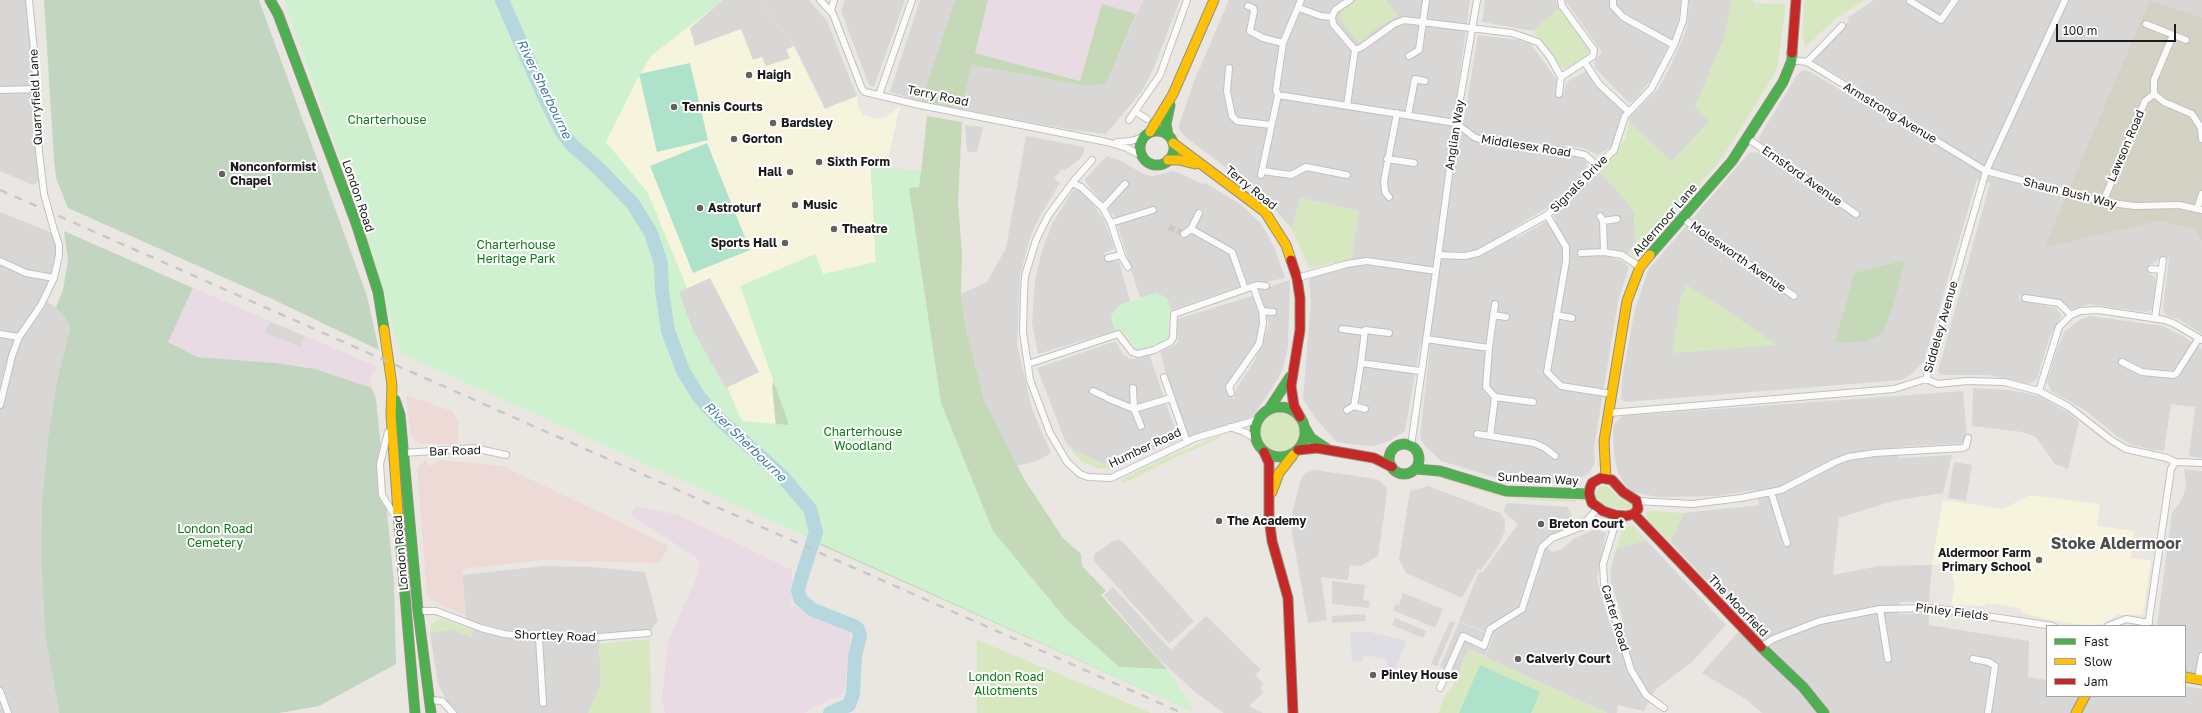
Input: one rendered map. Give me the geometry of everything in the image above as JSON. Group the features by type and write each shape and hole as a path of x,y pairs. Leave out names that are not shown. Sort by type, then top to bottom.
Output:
{"main road":[{"name":"London Road","path":"270,0 278,14 356,223 378,292 388,351 392,391 391,415 398,523 415,713"},
{"name":"London Road","path":"276,0 278,14"},
{"path":"1173,94 1166,124 1173,152 1168,160 1155,165 1148,162 1142,156 1140,145 1173,94 1214,0"},
{"name":"Aldermoor Lane","path":"1606,478 1604,447 1627,301 1633,281 1640,267 1732,161 1783,82 1792,60 1796,0"},
{"path":"1147,135 1160,131 1170,139"},
{"name":"Terry Road","path":"1170,139 1202,166 1228,183 1265,212 1281,235 1297,278 1300,298 1300,323 1292,372 1292,397 1300,417"},
{"name":"Terry Road","path":"1168,160 1184,161 1202,166"},
{"name":"Terry Road","path":"1269,409 1287,384 1292,372"},
{"name":"London Road","path":"392,391 400,415 418,611 431,713"},
{"path":"1293,713 1288,598 1272,541 1269,518 1269,463 1255,438 1255,426 1259,418 1269,409 1280,407 1289,409 1300,417 1311,438 1329,450"},
{"path":"1270,497 1279,473 1304,440 1304,427"},
{"path":"1264,452 1278,458 1296,452 1317,448 1366,457 1392,466 1399,473 1404,474 1416,469 1419,460 1418,454 1411,446 1399,445 1392,451 1385,454 1366,457"},
{"path":"1392,451 1390,458 1392,466"},
{"name":"Sunbeam Way","path":"1418,454 1428,464 1440,471"},
{"name":"Sunbeam Way","path":"1416,469 1440,471 1506,491 1589,494"},
{"path":"1606,478 1612,480 1623,492 1637,501 1638,509 1634,514 1626,516 1615,515 1598,508 1592,503 1589,494 1592,483 1596,480 1606,478"},
{"name":"The Moorfield","path":"1634,514 1761,647 1803,687 1824,713"},
{"path":"2186,677 2200,680"},
{"path":"2076,713 2084,697"}],"street":[{"name":"Quarryfield Lane","path":"0,405 12,356 19,337 41,305 54,278 59,255 59,245 44,194 39,152 37,89 29,0"},
{"name":"Terry Road","path":"820,0 831,11 862,89 879,95 1051,132 1120,145 1142,156"},
{"path":"831,11 834,0"},
{"path":"879,95 912,0"},
{"path":"1129,120 1136,112 1160,75 1187,0"},
{"path":"1301,0 1299,8 1282,44 1276,90 1278,95 1262,173 1291,175 1306,167 1347,175"},
{"path":"1347,106 1355,50 1333,24 1332,17 1335,10 1350,0"},
{"path":"1409,56 1419,50 1426,0"},
{"name":"Anglian Way","path":"1426,339 1456,123 1477,0"},
{"path":"1561,0 1562,6 1594,50 1593,56 1585,63 1561,77"},
{"path":"1612,0 1613,6 1622,17 1674,45"},
{"name":"Signals Drive","path":"1438,255 1465,256 1478,253 1547,215 1614,150 1625,116 1628,111 1638,104 1652,89 1674,45 1683,21 1685,0"},
{"path":"1910,1 1941,20 1955,0"},
{"name":"Siddeley Avenue","path":"1609,413 1894,389 1926,379 1986,171 2065,0"},
{"path":"1248,6 1253,8 1254,11 1250,31 1263,38 1282,44"},
{"path":"1299,8 1321,16 1332,17"},
{"path":"1355,50 1362,47 1399,21 1423,21 1512,33 1538,42 1550,57 1561,77 1559,94"},
{"path":"2146,24 2186,40"},
{"path":"1807,62 1842,26"},
{"path":"2173,35 2154,80 2154,94 2164,102 2192,114 2201,128 2202,139"},
{"name":"Armstrong Avenue","path":"1792,60 1807,62 1986,171"},
{"path":"1585,63 1599,84 1628,111"},
{"path":"1228,68 1227,91 1232,116 1237,121 1271,125"},
{"path":"1408,115 1415,79 1425,81"},
{"path":"0,90 37,89"},
{"name":"Lawson Road","path":"2103,202 2145,101 2154,94"},
{"name":"Middlesex Road","path":"1278,95 1456,123 1474,137 1482,140 1572,152 1585,155 1598,166"},
{"path":"1136,112 1147,119"},
{"path":"1389,197 1385,192 1384,182 1387,159 1397,113"},
{"name":"Terry Road","path":"1107,142 1131,141 1147,135"},
{"name":"Ernsford Avenue","path":"1747,138 1856,214"},
{"path":"1387,159 1414,162"},
{"name":"Humber Road","path":"1092,160 1072,183 1048,216 1036,240 1025,276 1023,332 1028,364 1038,403 1053,439 1066,462 1080,474 1100,479 1112,478 1187,442 1259,418"},
{"name":"Shaun Bush Way","path":"1986,171 2103,202 2135,206 2179,205 2200,209"},
{"path":"1072,183 1081,187 1103,208 1112,223 1128,267"},
{"path":"1103,208 1125,184"},
{"path":"2200,209 2202,194"},
{"path":"1112,223 1153,210"},
{"path":"1184,234 1191,229 1199,213"},
{"path":"1547,215 1566,246 1566,261 1547,372 1550,377 1561,386 1612,394"},
{"name":"Molesworth Avenue","path":"1682,218 1794,296"},
{"path":"1604,252 1601,219 1617,219"},
{"path":"1191,229 1232,252 1245,289"},
{"path":"1581,253 1604,252 1622,255 1640,267"},
{"path":"1108,258 1122,254"},
{"path":"2155,318 2163,260"},
{"path":"0,261 26,273 54,278"},
{"path":"1297,278 1347,264 1367,261 1436,271"},
{"path":"2151,269 2161,270"},
{"path":"1028,364 1118,334 1132,352 1138,354 1154,350 1170,342 1173,338 1174,314 1253,286 1266,286"},
{"path":"1231,394 1229,387 1259,344 1263,323 1262,311 1253,286"},
{"path":"2025,298 2059,303 2071,315"},
{"path":"1494,304 1486,387 1495,397 1533,402"},
{"path":"2039,391 2054,336 2059,327 2071,315 2090,309 2155,318 2176,324 2200,339 2176,374 2173,375 2142,372 2122,362"},
{"path":"1262,311 1272,312"},
{"path":"1493,315 1506,317"},
{"path":"1556,315 1572,318"},
{"path":"1342,329 1389,333"},
{"path":"1354,406 1365,332"},
{"path":"0,334 19,337"},
{"path":"1411,446 1420,371 1426,339 1489,348"},
{"path":"1361,363 1420,371"},
{"path":"1164,377 1187,442"},
{"path":"1926,379 1938,384 1967,381 2004,382 2039,391 2076,411 2111,440 2126,449 2167,458 2175,462 2202,463"},
{"path":"1134,388 1134,409 1142,426"},
{"path":"1093,391 1134,409 1171,398"},
{"path":"1490,436 1495,397"},
{"path":"1347,410 1354,406 1365,409"},
{"name":"London Road","path":"391,415 380,464 382,495 398,523"},
{"path":"1230,427 1255,438"},
{"path":"1476,434 1534,443 1545,448 1555,456"},
{"path":"1637,501 1692,504 1771,492 1799,482 1835,462 1848,457 1876,453 1963,448 1966,446 1968,438"},
{"name":"Bar Road","path":"404,453 474,448 506,455"},
{"path":"2110,625 2126,619 2148,624 2171,469 2175,462"},
{"path":"1771,492 1787,543"},
{"path":"1440,688 1463,636 1484,646 1490,629 1522,610 1542,546 1552,538 1581,527 1598,508"},
{"name":"Carter Road","path":"1615,515 1614,528 1603,564 1604,583 1631,670 1646,695 1664,708"},
{"path":"1880,608 1888,659"},
{"name":"Pinley Fields","path":"1761,647 1773,639 1807,625 1842,615 1880,608 1933,608 2046,625"},
{"name":"Shortley Road","path":"418,611 436,611 481,628 504,634 540,638 599,637 648,633"},
{"path":"540,638 543,703"},
{"path":"2200,680 2202,656"},
{"path":"1973,659 1989,662 1995,666 1988,713"},
{"path":"0,691 8,713"},
{"path":"429,700 442,701 453,713"}],"shaded area":[{"path":"0,0 29,0 41,180 33,185 0,171"},
{"path":"723,0 759,0 794,46 825,109 857,96 858,106 863,115 877,119 888,116 900,106 887,164 871,167 876,262 823,274 815,254 783,355 782,425 750,431 730,408 603,147 647,59"},
{"path":"723,0 759,0 794,46 786,50 790,58 766,66 762,57 753,60 741,29 695,46 690,28"},
{"path":"759,0 809,0 827,21 857,96 825,109 794,46"},
{"path":"845,0 905,0 874,87 869,85 841,11"},
{"path":"920,0 955,0 921,101 890,92"},
{"path":"988,0 1143,0 1136,14 1102,5 1080,81 975,53"},
{"path":"1143,0 1180,0 1153,70 1142,91 1106,134 1072,130 961,109 972,65 1087,86 1106,84"},
{"path":"1229,0 1470,0 1452,131 1461,137 1478,35 1519,40 1531,44 1557,80 1556,93 1563,94 1567,82 1586,71 1598,85 1625,109 1620,127 1612,146 1598,155 1583,148 1565,145 1564,155 1581,157 1586,161 1586,172 1550,206 1509,231 1517,238 1547,221 1556,221 1554,216 1555,212 1599,171 1624,198 1634,213 1635,242 1626,257 1613,258 1623,261 1629,267 1618,302 1594,448 1595,463 1589,473 1573,483 1507,481 1441,461 1424,445 1420,437 1430,346 1420,345 1405,431 1389,441 1374,446 1356,445 1337,442 1315,418 1303,399 1311,300 1309,282 1312,277 1350,267 1367,265 1403,270 1404,263 1367,258 1351,260 1359,211 1300,198 1292,229 1270,204 1224,166 1184,136 1179,128 1180,122 1194,81"},
{"path":"1485,0 1556,0 1559,9 1533,31 1482,22"},
{"path":"1565,0 1681,0 1679,17 1674,35 1652,79 1635,99 1629,103 1595,68 1594,61 1601,54 1601,51"},
{"path":"1689,0 1732,0 1732,9 1724,39 1695,107 1710,121 1671,162 1629,121 1629,118 1658,89 1670,67 1687,28"},
{"path":"1874,0 2150,0 2092,236 2159,221 2194,229 2202,241 2202,334 2180,320 2168,316 2164,312 2163,308 2169,259 2159,257 2157,261 2149,265 2148,272 2155,277 2156,282 2152,310 2145,312 2089,304 2072,309 2059,301 2019,295 2019,300 2056,308 2061,314 2061,317 2050,336 2037,379 2029,384 1988,375 1941,375 1938,371 1990,183 1977,179 1924,361 1912,374 1902,380 1625,402 1621,399 1622,378 1635,309 1648,270 1749,153 1758,152 1788,172 1793,167 1760,143 1759,137 1797,75 1803,70 1809,71 1871,108 1877,99 1814,61 1849,20 1847,18"},
{"path":"2150,0 2202,0 2202,17"},
{"path":"2150,0 2202,17 2202,241 2194,229 2159,221 2044,248"},
{"path":"1234,23 1248,29 1251,36 1249,50 1239,49 1240,37 1230,33"},
{"path":"1620,38 1637,48 1630,60 1626,56 1624,59 1613,43"},
{"path":"1681,47 1712,62 1703,80 1672,66"},
{"path":"1498,65 1508,67 1515,75 1502,86 1501,90 1495,89"},
{"path":"1223,67 1232,68 1232,75 1242,76 1240,87 1209,80 1209,75 1221,77"},
{"path":"1518,85 1527,98 1524,116 1516,114 1515,118 1509,117 1510,110 1501,108 1504,95"},
{"path":"1659,90 1677,108 1675,111 1685,120 1667,139 1660,136 1648,124 1656,116 1645,105"},
{"path":"1217,97 1230,98 1237,117 1238,131 1228,133 1223,130 1217,133 1210,107 1216,103"},
{"path":"965,125 983,127 977,153 967,151"},
{"path":"1026,136 1084,147 1084,153 1079,160 1065,170 1062,169 1054,178 1060,183 1040,216 1031,235 1020,275 1017,344 1032,409 1051,453 1037,461 1017,466 984,400 965,325 961,294 987,282 1006,248"},
{"path":"1321,149 1329,151 1327,163 1329,166 1330,160 1345,163 1342,181 1305,174 1306,169 1301,160 1312,163 1318,161"},
{"path":"1107,156 1119,160 1146,175 1153,176 1173,171 1179,173 1203,184 1205,183 1242,205 1262,225 1274,247 1285,278 1261,283 1253,282 1171,310 1167,298 1156,293 1140,298 1115,217 1086,183 1085,179"},
{"path":"1120,176 1137,191 1128,194 1129,197 1113,202 1113,193 1109,189"},
{"path":"1073,190 1078,190 1092,203 1104,220 1114,247 1113,250 1104,253 1106,261 1119,261 1130,301 1120,305 1111,316 1115,331 1038,354 1032,323 1035,281 1041,254 1052,224"},
{"path":"1147,200 1149,206 1154,204 1158,218 1143,223 1137,203"},
{"path":"1388,205 1393,215 1398,216 1395,230 1383,227 1383,224 1372,222 1373,218 1378,219 1380,217 1377,211"},
{"path":"1193,211 1199,214 1201,212 1206,214 1197,230 1202,233 1198,241 1182,232"},
{"path":"0,212 55,234 59,255 44,300 56,307 68,322 70,328 57,381 48,438 42,499 41,559 45,634 59,713 0,713"},
{"path":"1217,222 1224,225 1221,230 1238,252 1236,254 1232,249 1209,237"},
{"path":"1165,227 1167,233 1172,235 1169,241 1178,245 1173,255 1169,255 1164,241 1153,244 1149,232"},
{"path":"1527,245 1536,253 1549,253 1550,260 1532,261 1531,257 1519,256 1519,249"},
{"path":"1156,246 1160,260 1146,262 1142,250"},
{"path":"1257,247 1264,264 1251,269 1244,251"},
{"path":"1096,256 1100,256 1098,275 1111,277 1109,288 1102,286 1101,294 1095,293 1097,280 1093,279 1094,273 1078,270 1079,264 1094,266"},
{"path":"1177,261 1197,271 1194,278 1197,287 1186,290 1184,283 1189,281 1187,277 1174,267"},
{"path":"710,278 759,372 726,388 693,330 679,292"},
{"path":"1290,280 1288,348 1282,371 1272,388 1254,415 1246,419 1189,437 1166,374 1160,351 1174,346 1178,342 1177,319 1252,296 1261,317 1259,337 1250,354 1225,387 1234,399 1236,389 1255,360 1269,324 1259,290"},
{"path":"193,288 378,367 372,374 370,385 372,388 315,369 276,363 197,357 168,342"},
{"path":"1351,291 1367,293 1369,301 1362,302 1361,309 1355,308 1355,302 1348,300"},
{"path":"1073,304 1094,307 1096,314 1090,316 1092,321 1082,325 1079,317 1071,316"},
{"path":"1497,304 1516,307 1514,315 1520,316 1519,322 1494,318"},
{"path":"2090,316 2163,326 2202,349 2202,458 2189,456 2195,407 2171,404 2164,451 2154,450 2132,445 2118,437 2085,410 2052,392 2047,382 2058,346 2065,331 2081,319"},
{"path":"1313,317 1358,323 1358,329 1312,322"},
{"path":"270,322 304,336 301,347 265,333"},
{"path":"1116,341 1123,355 1129,358 1134,359 1149,354 1179,440 1118,464 1101,463 1074,450 1066,443 1037,368"},
{"path":"1331,369 1353,373 1352,381 1335,378 1333,392 1328,391 1329,384 1327,380 1321,378 1321,375 1328,375"},
{"path":"1504,387 1537,392 1536,401 1503,396"},
{"path":"1973,388 2010,390 2040,396 2069,413 2079,422 2068,469 2055,464 2036,437 2022,432 1972,426"},
{"path":"1963,391 1967,437 1965,443 1897,447 1899,458 1952,455 1943,493 1893,501 1839,518 1833,575 1879,566 1932,565 1929,602 1900,602 1898,614 1929,613 1929,625 2029,641 2028,677 2046,680 2046,697 2186,697 2186,686 2202,689 2202,713 1762,713 1747,700 1702,673 1747,622 1670,542 1684,513 1759,505 1756,490 1717,496 1657,497 1632,492 1625,485 1618,472 1614,456 1613,426 1622,416"},
{"path":"406,395 452,411 458,420 458,445 418,443 411,436"},
{"path":"1345,400 1349,405 1352,402 1380,407 1379,410 1373,409 1372,420 1364,419 1362,425 1358,424 1359,415 1354,409 1339,422 1334,415 1343,409 1340,404"},
{"path":"1451,404 1461,405 1459,437 1452,436 1452,426 1447,424"},
{"path":"1664,417 1668,477 1642,478 1641,472 1636,472 1634,433 1642,431 1641,418"},
{"path":"426,460 429,466 441,460 503,466 669,546 660,563 541,560 462,569 466,616 430,599 427,595 417,468"},
{"path":"1954,462 1972,465 1966,501 1948,498"},
{"path":"2184,469 2202,471 2202,674 2186,672 2186,625 2157,625 2172,512 2179,504 2186,486"},
{"path":"1314,470 1377,479 1386,487 1387,495 1378,556 1361,566 1350,565 1348,580 1321,577 1327,620 1308,623 1292,533 1293,510 1301,479 1305,473"},
{"path":"1428,486 1500,513 1505,520 1505,531 1498,546 1481,570 1478,569 1462,598 1406,573 1399,559 1410,491"},
{"name":"Aldermoor Farm Primary School","path":"2030,495 2100,504 2097,526 2134,531 2131,558 2151,560 2143,614 2117,615 2105,623 2085,625 2050,620 2024,613 2019,608 1987,603 1983,606 1951,605 1955,586 1949,563 1932,565 1943,500 2003,509"},
{"path":"1507,503 1567,507 1572,514 1567,530 1556,533 1542,541 1552,552 1562,549 1575,538 1595,529 1606,533 1597,579 1610,624 1623,619 1611,583 1610,572 1616,549 1646,540 1726,625 1692,662 1656,689 1644,711 1618,705 1617,713 1607,713 1485,657 1494,636 1459,621 1479,572 1482,573 1518,524 1503,511"},
{"path":"635,506 679,515 792,570 791,605 851,633 844,693 804,713 665,713 662,701 668,641 699,572 700,564 697,558 630,514"},
{"path":"1113,541 1122,541 1194,621 1169,644 1094,561 1094,554"},
{"path":"1533,547 1537,554 1524,601 1540,616 1581,630 1567,665 1481,627 1494,597 1504,580"},
{"path":"544,566 591,567 645,572 658,621 648,633 599,637 601,685 588,713 453,713 438,684 430,633 452,629 471,637 475,626 466,622 462,575"},
{"path":"1332,581 1365,585 1363,600 1370,601 1369,608 1332,604"},
{"path":"1113,587 1171,650 1206,616 1261,670 1255,675 1264,684 1260,688 1264,692 1249,706 1263,713 1224,713 1195,692 1160,660 1104,595"},
{"path":"1403,593 1443,609 1435,628 1393,610 1396,604 1399,605"},
{"path":"1365,614 1366,621 1332,623 1332,616"},
{"path":"1395,618 1426,631 1423,638 1392,625"},
{"path":"1450,621 1455,623 1437,666 1431,664"},
{"path":"1459,622 1493,636 1485,656 1469,649 1458,674 1440,667"},
{"path":"1350,632 1370,632 1407,641 1395,669 1386,665 1388,660 1375,657 1362,655 1363,661 1352,662"},
{"path":"1954,649 2002,657 1996,701 1963,696 1967,669 1951,667"}],"green space":[{"path":"44,0 259,0 367,296 379,350 270,298 68,208 56,178"},
{"name":"Charterhouse Heritage Park","path":"284,0 723,0 651,56 637,79 606,142 648,193 738,413 743,421 789,425 740,286 815,254 823,274 876,262 871,166 921,172 919,187 909,188 941,403 993,531 1066,619 1119,667 1167,669 1194,712 400,353 360,215"},
{"path":"955,0 988,0 975,53 1080,81 1102,4 1136,14 1106,84 1087,86 972,65 961,109 921,101"},
{"path":"1356,0 1386,0 1398,16 1373,30 1360,43 1339,18 1342,11"},
{"path":"1732,0 1753,0 1753,3 1786,4 1778,63 1774,75 1721,160 1633,256 1630,254 1635,242 1634,213 1624,198 1599,171 1626,138 1629,121 1671,162 1710,121 1695,107 1724,39"},
{"path":"1804,0 1865,0 1834,20 1805,48 1803,37"},
{"path":"1559,9 1589,49 1589,53 1566,69 1561,67 1533,31"},
{"name":"Tennis Courts","path":"690,63 708,140 657,152 639,74"},
{"name":"Charterhouse Woodland","path":"927,116 962,122 958,202 962,253 961,294 965,325 984,400 1024,479 1063,538 1081,554 1082,566 1106,591 1101,595 1167,669 1194,712 814,542 777,438 772,386 783,355 817,295 876,262 871,166 921,172"},
{"name":"Astroturf","path":"707,143 750,250 693,273 650,166"},
{"path":"1300,198 1359,211 1351,260 1309,268 1292,229"},
{"name":"London Road Cemetery","path":"64,231 193,288 168,342 197,357 276,363 315,369 372,388 376,399 394,583 396,664 319,706 279,713 59,713 45,634 41,559 42,499 48,438 57,381 70,328 68,322 56,307 63,290 68,260"},
{"path":"1905,260 1894,302 1884,331 1876,337 1861,342 1835,343 1854,273"},
{"path":"1687,285 1777,345 1672,353 1681,296"},
{"path":"1156,293 1167,298 1172,313 1168,315 1169,338 1167,341 1136,350 1126,334 1115,333 1111,316 1120,305"},
{"path":"1280,412 1291,415 1297,421 1300,432 1297,443 1291,449 1280,452 1269,449 1263,443 1260,432 1263,421 1269,415"},
{"path":"1220,435 1220,438 1174,458 1123,484 1121,480 1156,462"},
{"path":"1066,443 1074,450 1101,463 1118,464 1148,452 1114,468 1099,469 1080,460"},
{"path":"1431,473 1509,495 1577,498 1576,502 1520,499 1497,496 1430,475"},
{"path":"1600,486 1607,486 1619,498 1632,505 1632,509 1621,509 1604,505 1595,499 1595,493"},
{"path":"1647,512 1684,513 1670,542 1649,521 1646,516"},
{"path":"1632,525 1646,540 1616,549 1623,527"},
{"path":"440,618 474,631 471,637 452,629 430,633 431,624"},
{"path":"650,639 651,713 588,713 601,685 599,644"},
{"name":"London Road Allotments","path":"977,640 1088,686 1151,713 977,713"},
{"path":"1469,649 1607,713 1438,713 1447,691 1450,692"},
{"path":"1480,665 1540,692 1531,713 1459,713"}],"waterway":[{"name":"River Sherbourne","path":"502,0 542,92 562,132 571,144 599,169 633,204 651,233 661,264 662,291 668,331 683,371 699,397 717,417 783,477 810,509 816,532 798,590 800,599 813,610 854,626 858,629 860,636 855,656 853,694 849,705 830,713"}],"tunnel":[{"path":"1169,227 1184,234"}],"railway":[{"path":"0,190 1182,713"}],"traffic: fast":[{"path":"270,0 278,14 356,223 378,292 384,329"},
{"path":"1650,255 1732,161 1783,82 1792,60 1792,53"},
{"path":"1168,135 1166,124 1170,105"},
{"path":"1154,131 1160,131 1169,136 1173,142 1174,148 1173,154 1169,160 1160,165 1154,165 1145,160 1140,151 1140,145 1145,136 1154,131"},
{"path":"1269,409 1290,377"},
{"path":"395,400 400,415 418,611 431,713"},
{"path":"1275,407 1285,407 1298,414 1305,427 1305,432 1305,437 1298,450 1285,457 1275,457 1266,453 1259,446 1255,437 1255,427 1259,418 1266,411 1275,407"},
{"path":"1305,428 1311,438 1326,448"},
{"path":"1404,444 1410,445 1418,453 1419,459 1418,465 1410,473 1404,474 1398,473 1390,465 1389,459 1390,453 1398,445 1404,444"},
{"path":"1416,469 1440,471 1506,491 1589,494"},
{"path":"398,512 415,713"},
{"path":"1761,647 1803,687 1824,713"}],"traffic: slow":[{"path":"1150,132 1173,94 1214,0"},
{"path":"1173,143 1265,212 1286,245 1291,260"},
{"path":"1168,160 1179,160 1195,164"},
{"path":"1606,478 1604,441 1627,301 1640,267 1650,255"},
{"path":"384,329 392,385 391,415 398,512"},
{"path":"1272,492 1279,473 1293,455"},
{"path":"2186,677 2202,680"},
{"path":"2076,713 2084,697"}],"traffic: jam":[{"path":"1792,53 1796,0"},
{"path":"1291,260 1297,278 1300,298 1300,330 1291,386 1294,406 1300,417"},
{"path":"1298,450 1317,448 1374,458 1392,467"},
{"path":"1264,452 1269,463 1269,518 1272,541 1288,598 1293,713"},
{"path":"1601,478 1612,480 1623,492 1637,501 1638,509 1634,514 1626,516 1615,515 1603,511 1592,503 1589,494 1590,488 1592,483 1601,478"},
{"path":"1634,514 1761,647"}],"place":[{"name":"Haigh","path":"749,75"},
{"name":"Tennis Courts","path":"674,107"},
{"name":"Bardsley","path":"773,123"},
{"name":"Gorton","path":"734,139"},
{"name":"Sixth Form","path":"819,162"},
{"name":"Hall","path":"790,172"},
{"name":"Nonconformist Chapel","path":"222,174"},
{"name":"Music","path":"795,205"},
{"name":"Astroturf","path":"700,208"},
{"name":"Theatre","path":"834,229"},
{"name":"Sports Hall","path":"785,243"},
{"name":"The Academy","path":"1219,521"},
{"name":"Breton Court","path":"1541,524"},
{"name":"Aldermoor Farm Primary School","path":"2039,560"},
{"name":"Calverly Court","path":"1518,659"},
{"name":"Pinley House","path":"1373,675"}],"district":[{"name":"Stoke Aldermoor","path":"2116,544"}],"park label":[{"name":"Charterhouse","path":"387,120"}]}
